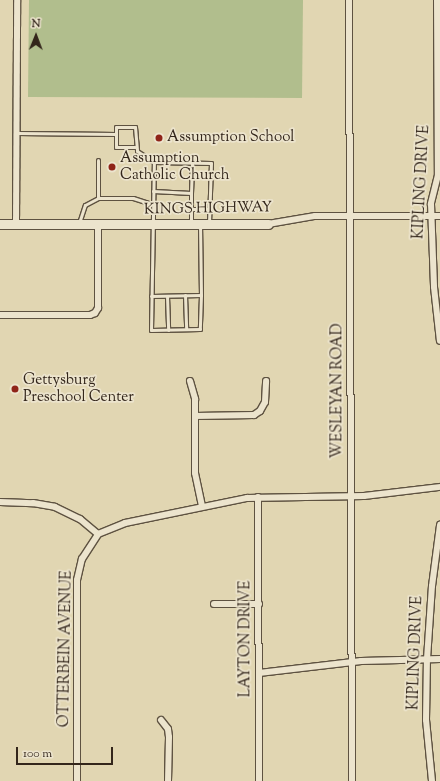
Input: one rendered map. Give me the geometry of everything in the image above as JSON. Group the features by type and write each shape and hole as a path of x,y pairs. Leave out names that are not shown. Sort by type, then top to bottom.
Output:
{"street":[{"path":"16,224 17,0"},
{"name":"WESLEYAN ROAD","path":"349,0 352,781"},
{"name":"KIPLING DRIVE","path":"437,0 438,174 431,199 431,216 434,287 440,341"},
{"name":"KINGS HIGHWAY","path":"0,224 268,224 310,216 440,216"},
{"path":"0,315 96,313 98,308 98,225"},
{"path":"190,381 194,393 195,473 202,505"},
{"path":"195,416 254,414 260,411 265,402 266,381"},
{"path":"0,502 33,503 55,507 74,515 98,534 125,523 202,505 258,497 352,496 440,487"},
{"name":"LAYTON DRIVE","path":"258,497 260,781"},
{"name":"KIPLING DRIVE","path":"432,781 426,720 427,659 432,586 440,525"},
{"name":"OTTERBEIN AVENUE","path":"77,781 77,580 82,559 98,534"},
{"path":"214,604 259,604"},
{"path":"259,673 352,662 440,659"},
{"path":"161,720 168,729 169,737 168,781"}],"lane":[{"path":"135,147 116,147 116,127 135,127 135,147 139,154 154,162 211,163 209,209 200,225"},
{"path":"17,133 116,134"},
{"path":"98,160 98,198"},
{"path":"154,162 151,224 151,330 200,329 200,225 191,209 192,163"},
{"path":"153,191 191,193"},
{"path":"78,224 85,205 98,198 133,198 152,204"},
{"path":"191,209 209,209"},
{"path":"185,295 186,329"},
{"path":"151,296 201,295"},
{"path":"167,296 168,330"}],"green space":[{"path":"29,0 303,0 302,98 28,97"}],"place":[{"name":"Assumption School","path":"159,138"},
{"name":"Assumption Catholic Church","path":"112,167"},
{"name":"Gettysburg Preschool Center","path":"15,389"}]}
